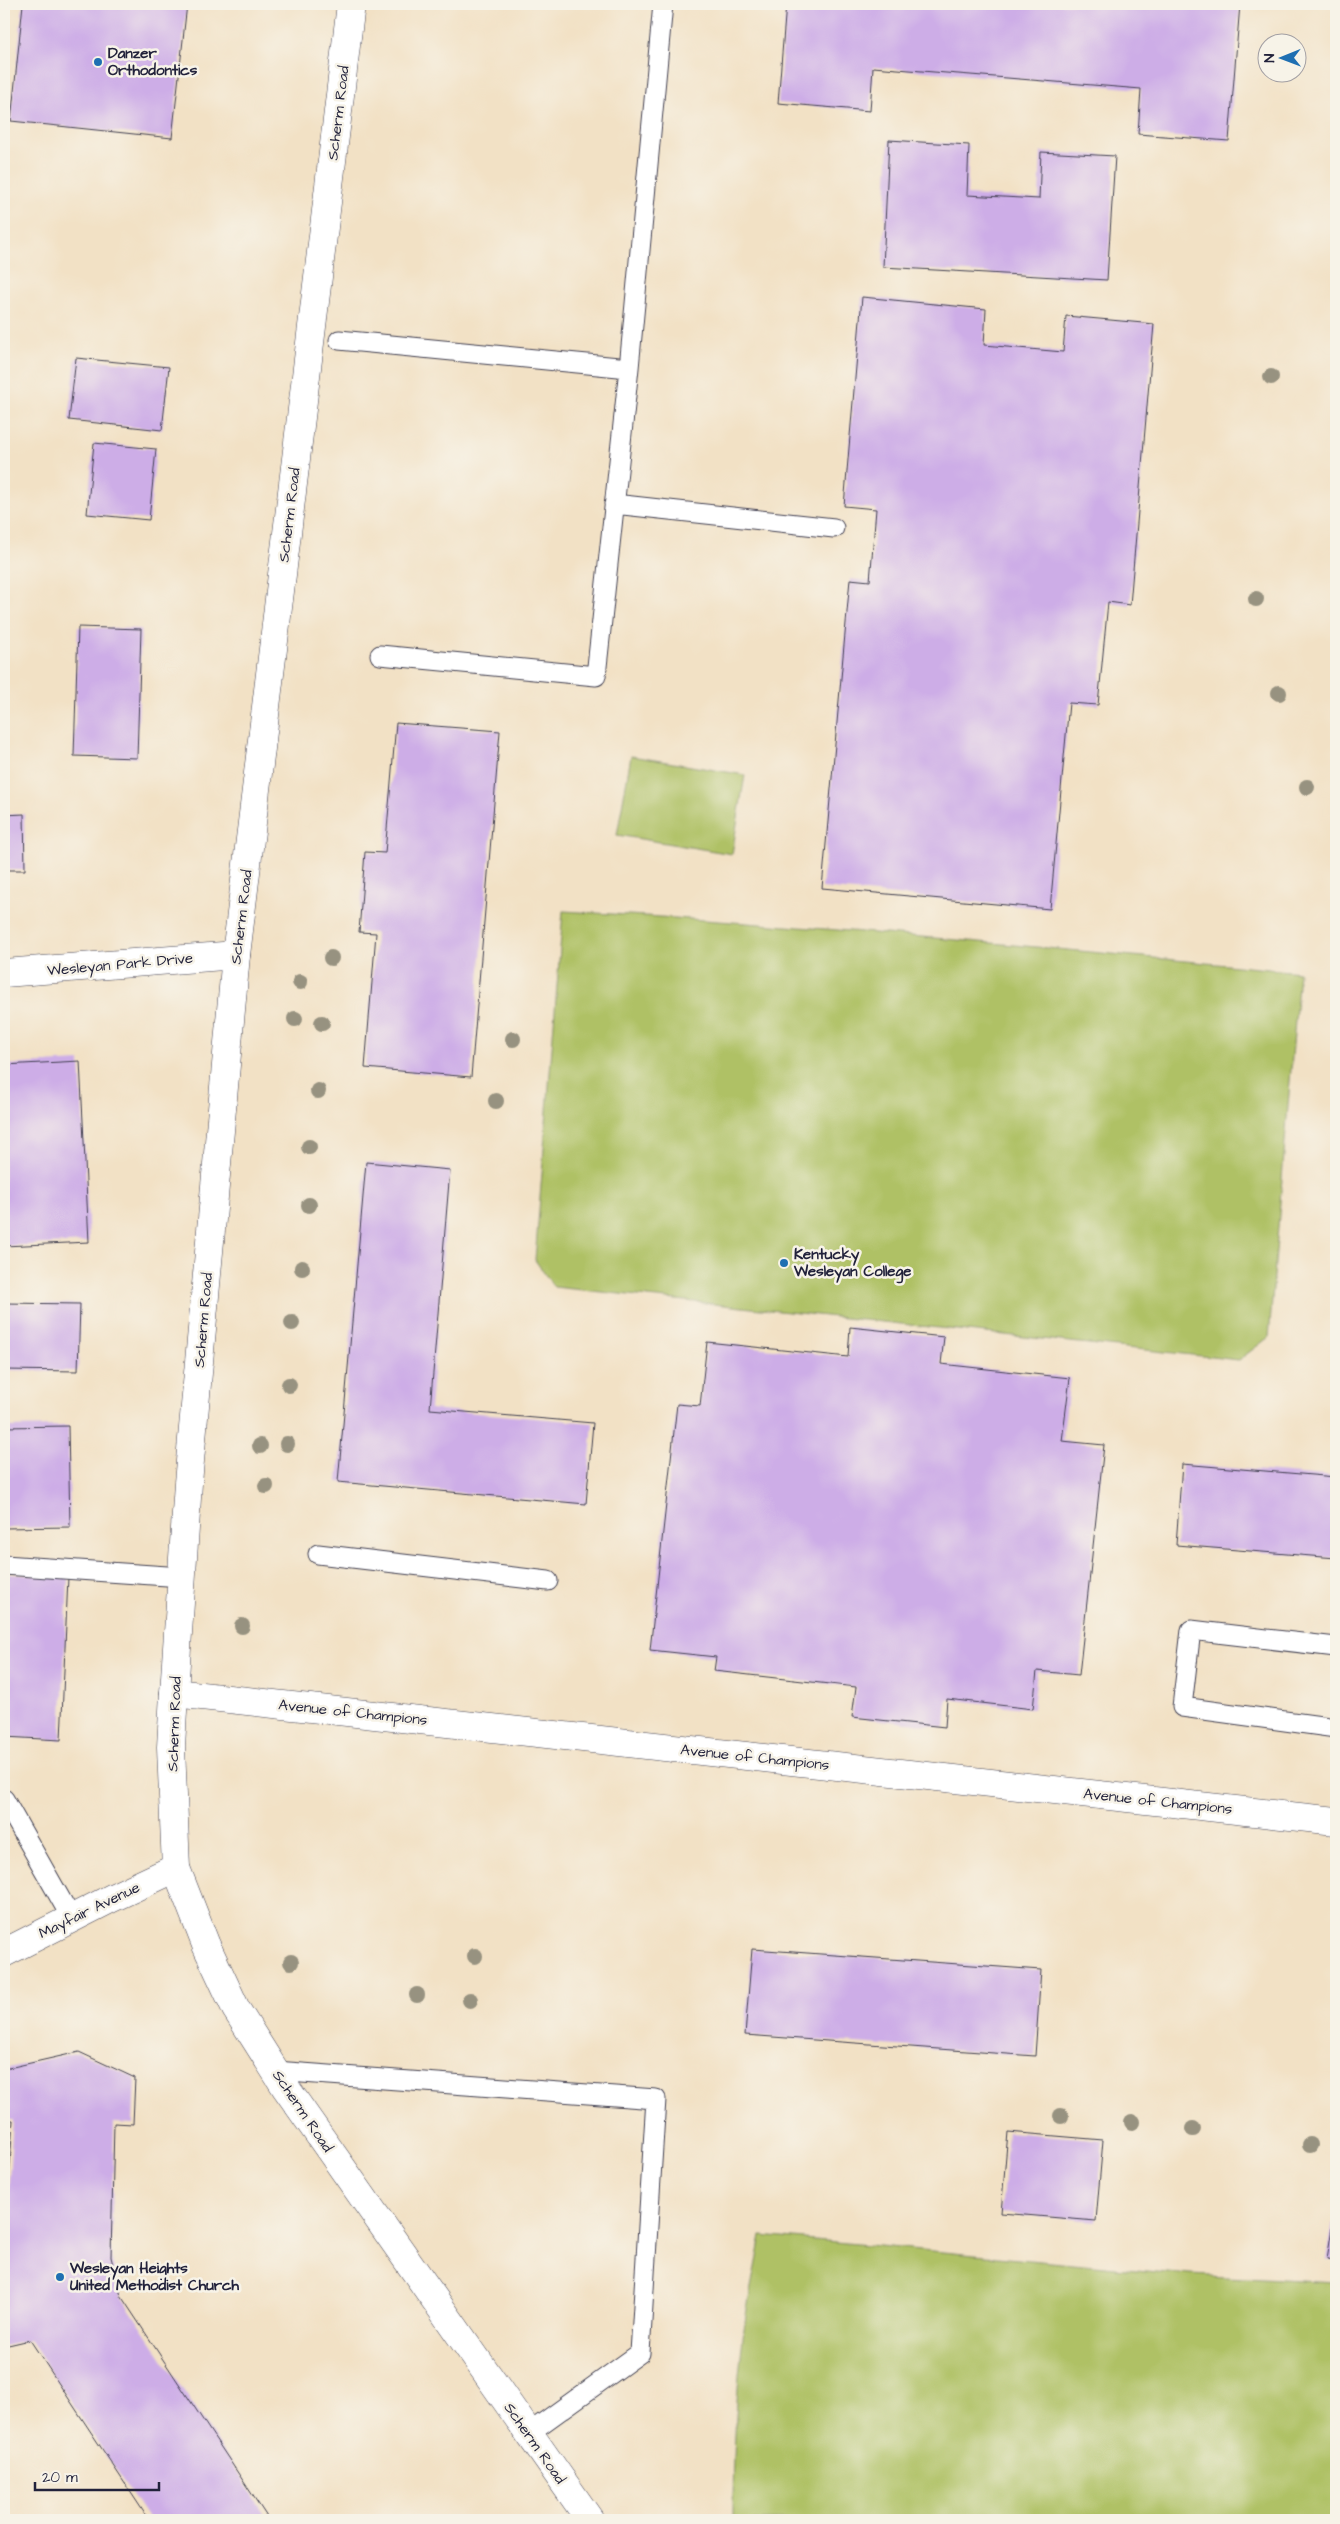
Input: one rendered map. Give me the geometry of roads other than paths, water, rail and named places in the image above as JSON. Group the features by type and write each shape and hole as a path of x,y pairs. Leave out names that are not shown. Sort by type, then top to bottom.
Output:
{"street":[{"name":"Scherm Road","path":"351,4 236,955 188,1483 174,1693 171,1747 176,1868 206,1945 236,2009 275,2071 590,2520"},
{"name":"Wesleyan Park Drive","path":"4,974 236,955"},
{"name":"Avenue of Champions","path":"174,1693 1336,1821"},
{"name":"Mayfair Avenue","path":"4,1953 176,1868"}],"lane":[{"path":"380,655 596,676 663,4"},
{"path":"339,340 628,368"},
{"path":"614,504 834,528"},
{"path":"318,1554 548,1580"},
{"path":"4,1565 182,1576"},
{"path":"1336,1647 1191,1630 1182,1707 1336,1728"},
{"path":"4,1799 72,1918"},
{"path":"275,2071 656,2099 640,2353 529,2433"}],"place":[{"name":"Danzer Orthodontics","path":"98,62"},
{"name":"Kentucky Wesleyan College","path":"784,1263"},
{"name":"Wesleyan Heights United Methodist Church","path":"60,2277"}]}
